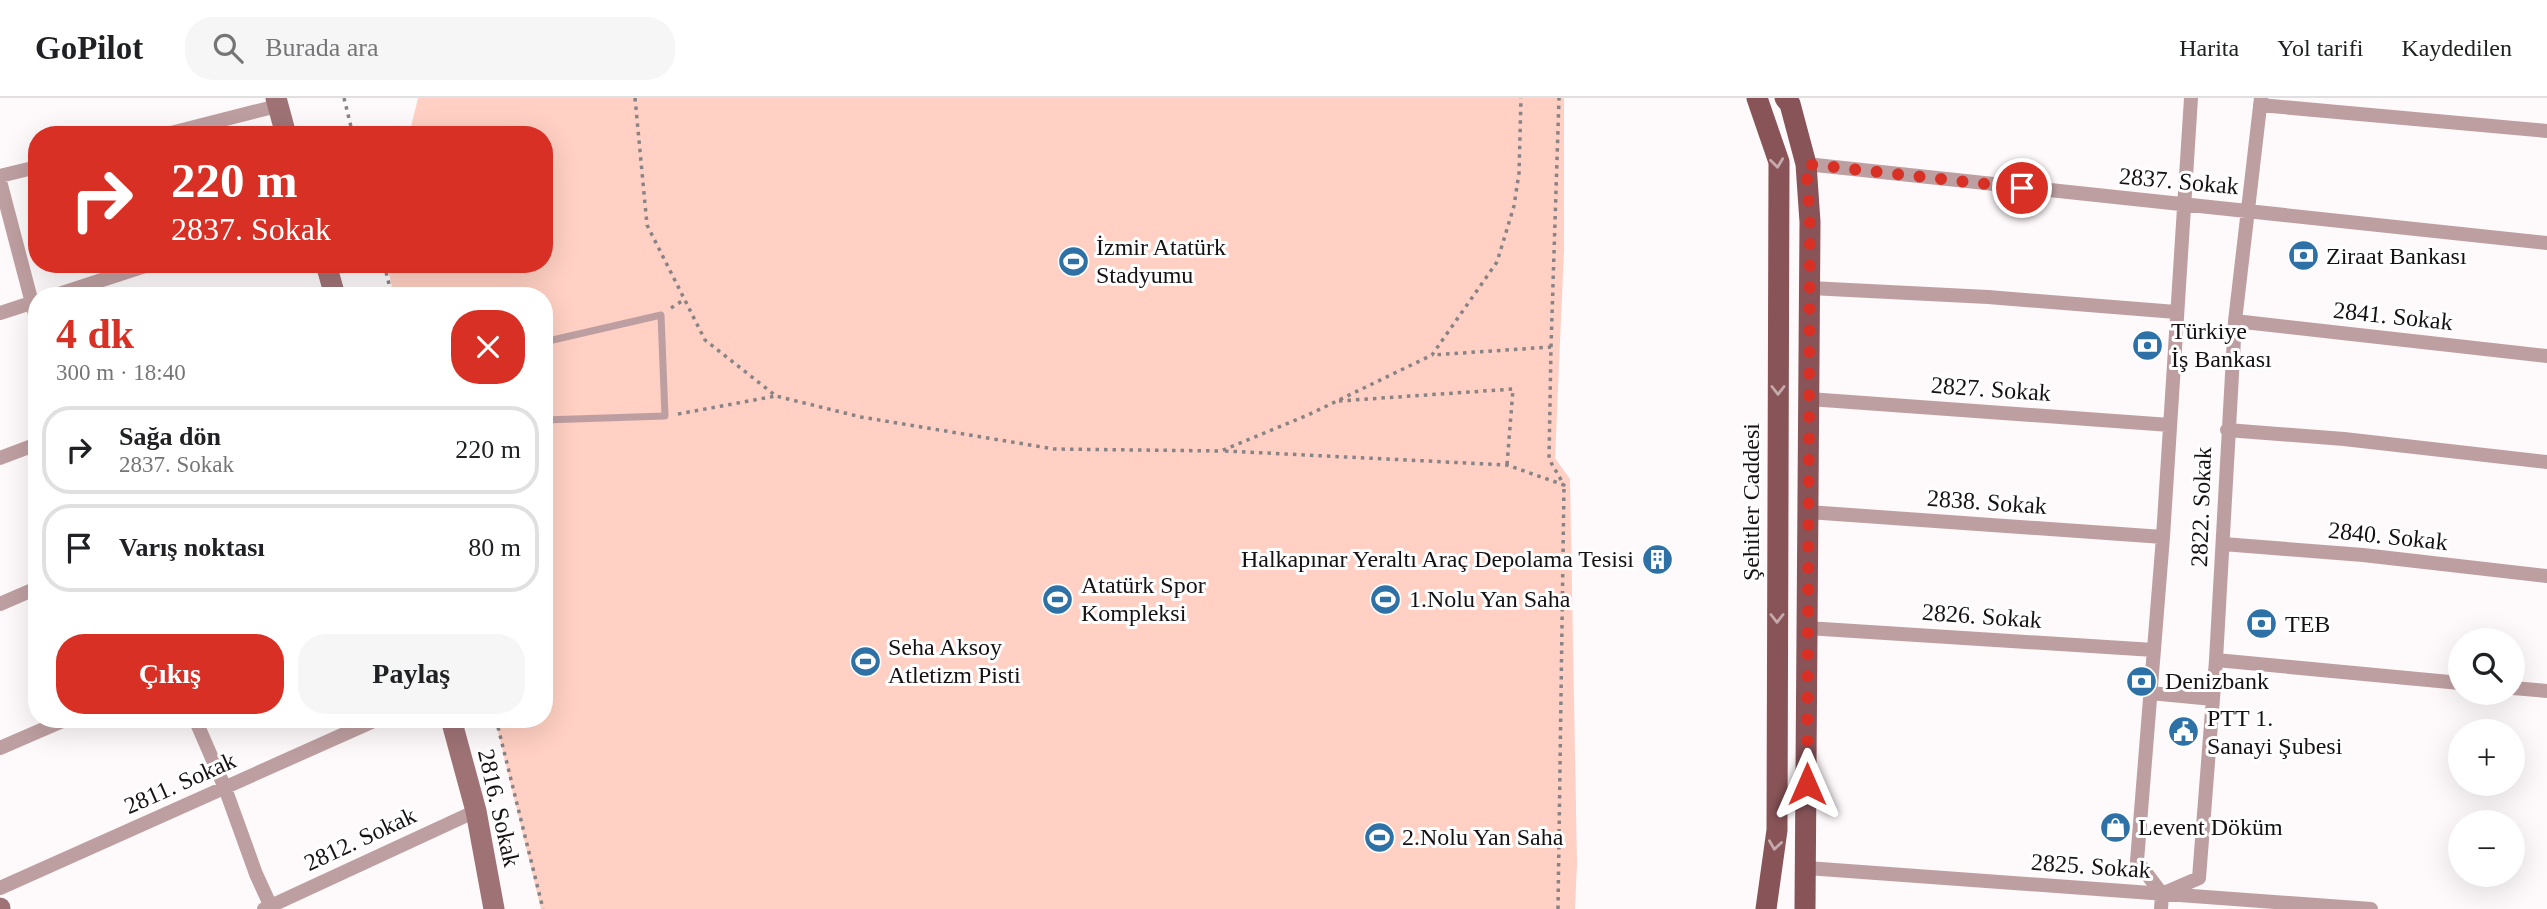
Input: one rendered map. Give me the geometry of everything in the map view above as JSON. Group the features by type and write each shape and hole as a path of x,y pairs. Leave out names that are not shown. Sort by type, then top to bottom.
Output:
{"main road":[{"name":"Şehitler Caddesi","path":"1757,98 1779,162 1777,830 1766,909"},
{"path":"1785,98 1790,104 1806,164 1810,222 1805,909"}],"street":[{"path":"1800,98 1806,164"},
{"name":"2822. Sokak","path":"2191,98 2163,537 2137,861 2162,894 2199,878 2216,660 2235,321 2260,101"},
{"path":"2260,101 2547,131"},
{"path":"194,126 276,102 283,126"},
{"name":"2837. Sokak","path":"1806,164 2547,243"},
{"path":"28,170 0,178 30,287"},
{"path":"81,287 123,273"},
{"path":"1810,288 1988,297 2176,312"},
{"path":"0,313 28,304"},
{"name":"2841. Sokak","path":"2235,321 2547,356"},
{"name":"2827. Sokak","path":"1809,399 2170,425"},
{"path":"2227,430 2344,439 2547,462"},
{"path":"0,458 28,447"},
{"name":"2838. Sokak","path":"1808,512 2163,537"},
{"name":"2840. Sokak","path":"2223,544 2363,555 2547,576"},
{"path":"0,604 28,591"},
{"name":"2826. Sokak","path":"1807,628 2154,650"},
{"path":"2216,660 2448,682"},
{"path":"2525,689 2547,691"},
{"path":"2150,693 2213,699"},
{"path":"0,748 46,728"},
{"path":"199,728 225,788 269,908"},
{"name":"2811. Sokak","path":"0,888 358,728"},
{"name":"2816. Sokak","path":"453,728 476,811 494,909"},
{"name":"2812. Sokak","path":"269,908 476,811"},
{"name":"2825. Sokak","path":"1807,868 2371,909"},
{"path":"2161,909 2162,894"}],"lane":[{"path":"553,340 661,315 665,416 553,420"}],"path":[{"path":"344,98 351,126"},
{"path":"635,98 647,225 705,340 776,396"},
{"path":"1432,355 1497,262 1514,206 1519,173 1521,98"},
{"path":"1558,909 1564,485 1549,458 1559,98"},
{"path":"1222,451 1335,402 1432,355 1551,347"},
{"path":"1335,402 1513,389 1507,465"},
{"path":"665,416 776,396 861,417 1054,449 1222,451 1507,465 1564,485"},
{"path":"498,728 543,909"}],"shaded area":[{"name":"Atatürk Spor Kompleksi","path":"418,98 1564,98 1564,250 1555,458 1570,479 1577,864 1575,909 541,909 497,728 553,728 553,287 392,287 389,273 553,273 553,126 411,126"}],"place":[{"name":"Ziraat Bankası","path":"2303,256"},
{"name":"İzmir Atatürk Stadyumu","path":"1073,261"},
{"name":"Türkiye İş Bankası","path":"2148,345"},
{"name":"Halkapınar Yeraltı Araç Depolama Tesisi","path":"1657,559"},
{"name":"Atatürk Spor Kompleksi","path":"1058,599"},
{"name":"1.Nolu Yan Saha","path":"1386,599"},
{"name":"TEB","path":"2262,624"},
{"name":"Seha Aksoy Atletizm Pisti","path":"865,661"},
{"name":"Denizbank","path":"2142,681"},
{"name":"PTT 1. Sanayi Şubesi","path":"2184,732"},
{"name":"Levent Döküm","path":"2115,827"},
{"name":"2.Nolu Yan Saha","path":"1379,837"}],"route":[{"path":"1807,784 1810,222 1806,164 2022,188"}]}
